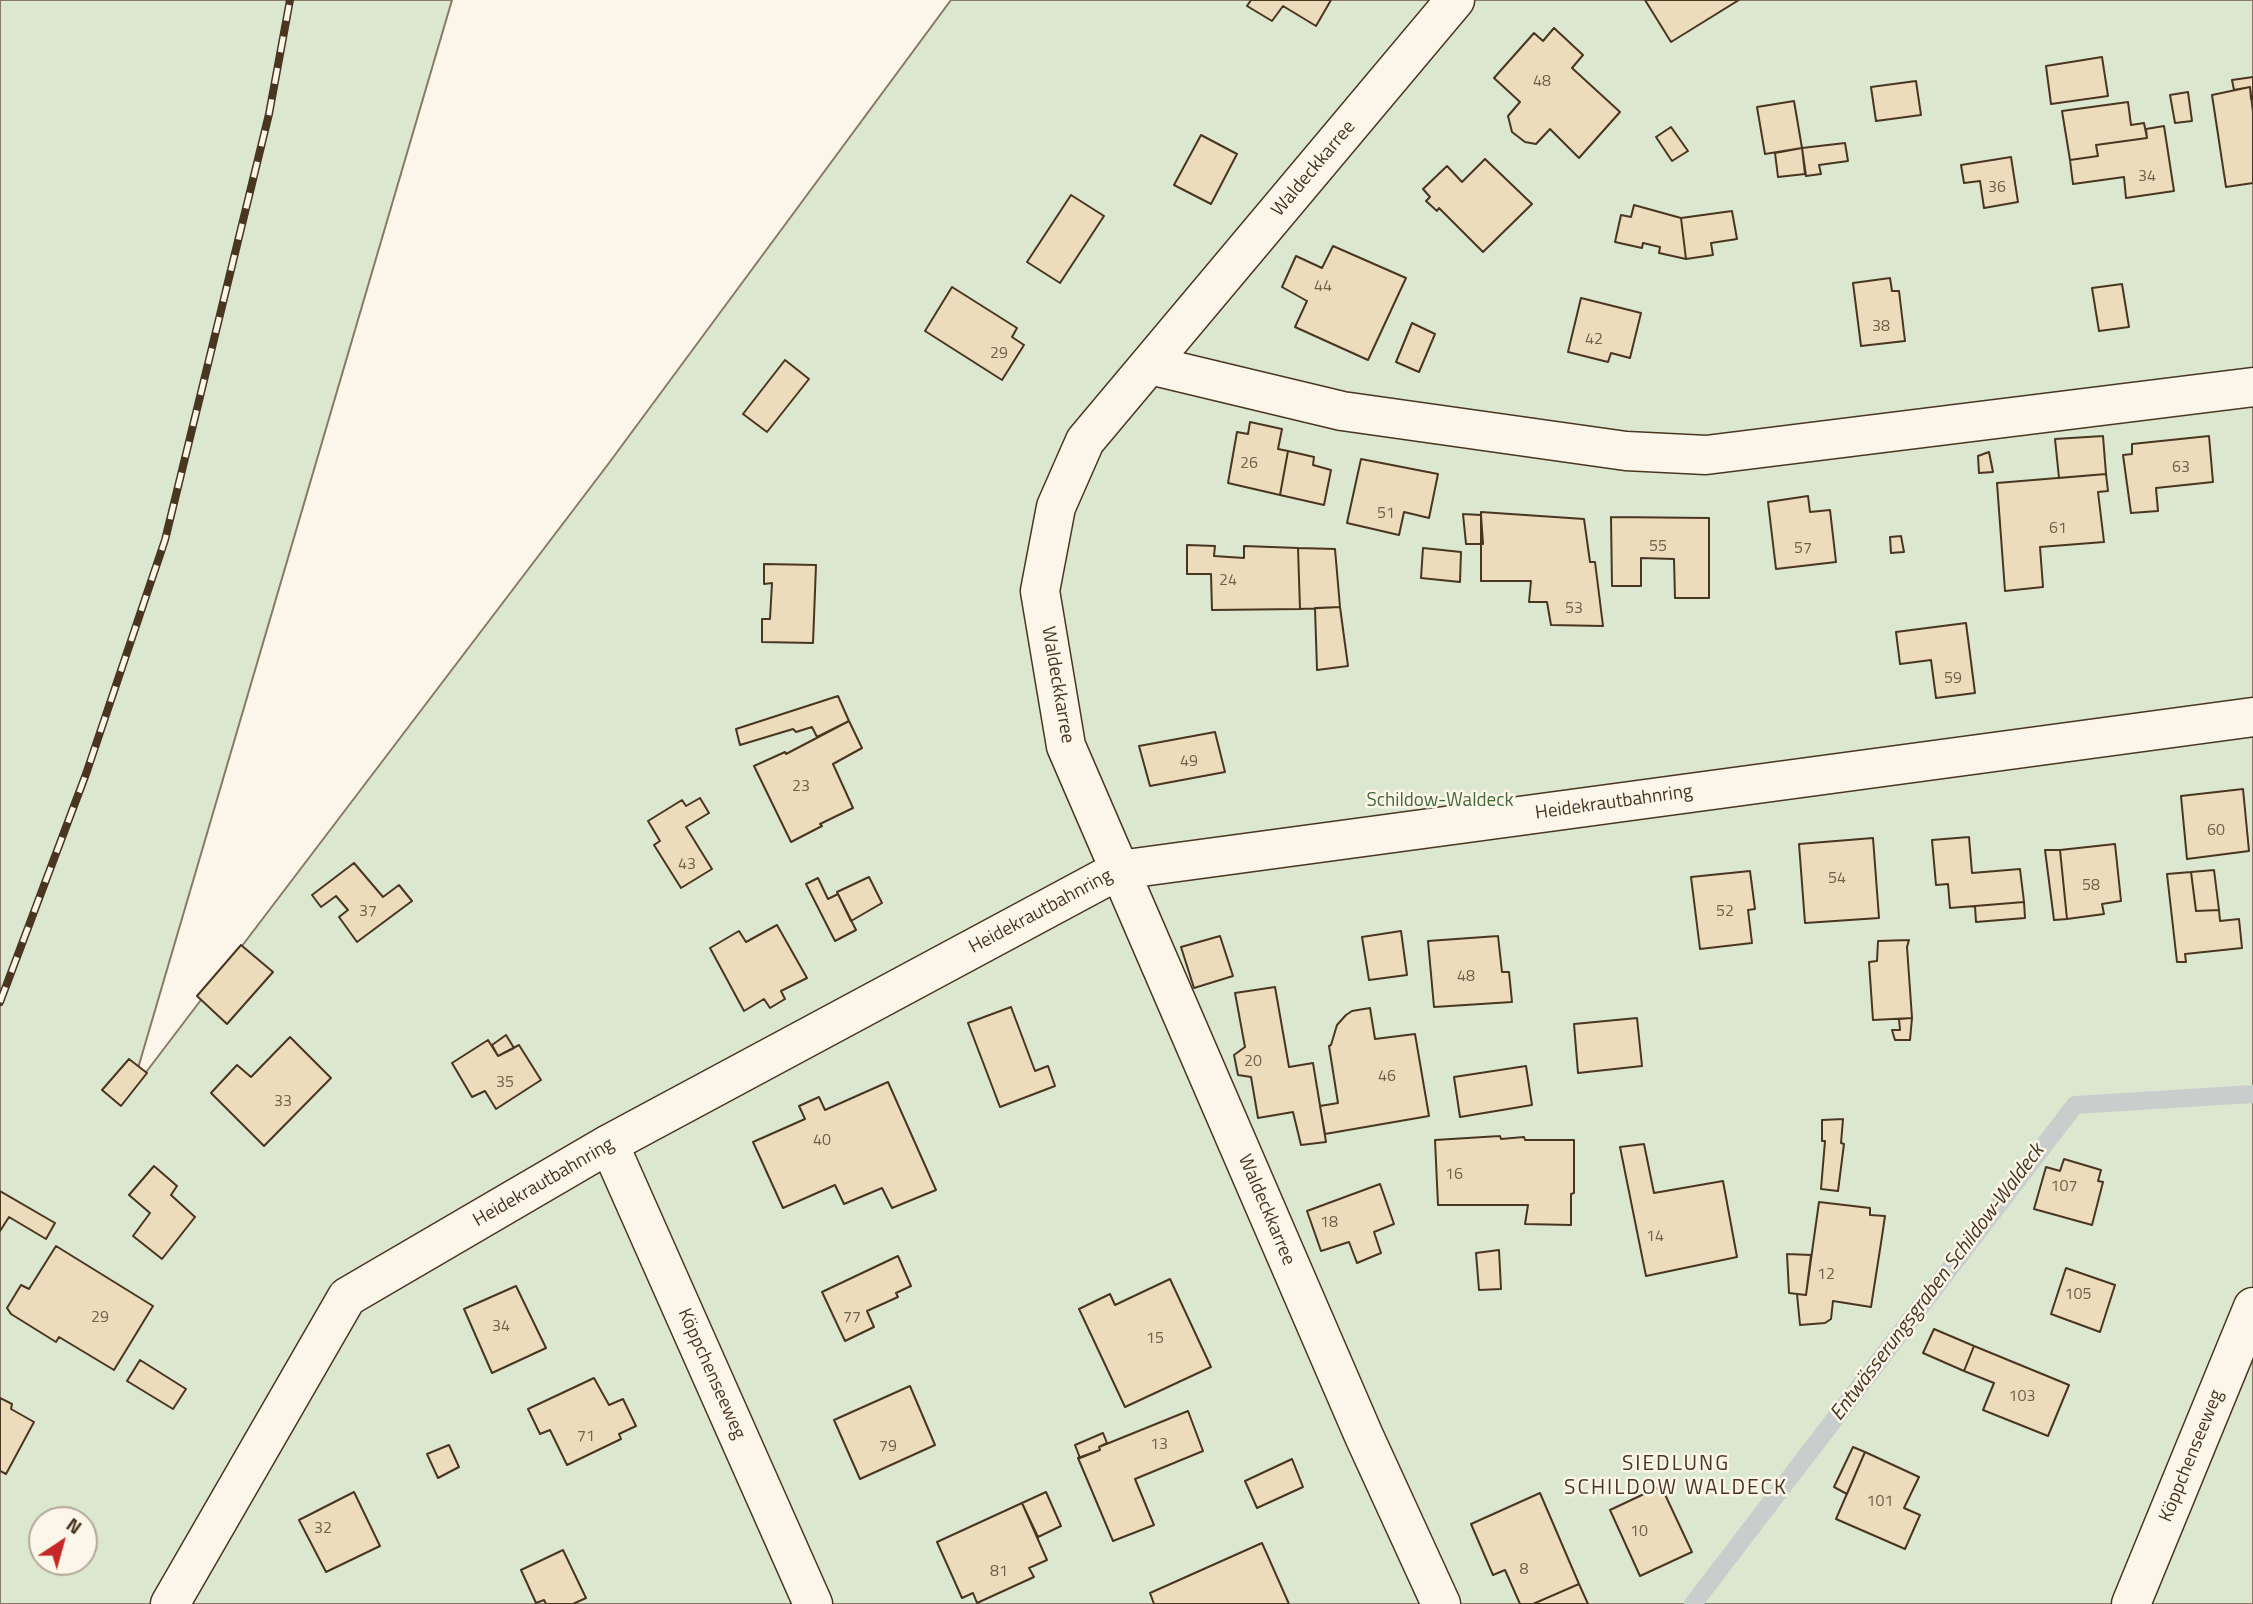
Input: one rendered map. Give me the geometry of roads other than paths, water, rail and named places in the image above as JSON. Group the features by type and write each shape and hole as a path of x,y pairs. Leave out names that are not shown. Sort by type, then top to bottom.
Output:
{"lane":[{"name":"Waldeckkarree","path":"1441,1604 1364,1436 1066,746 1040,591 1056,507 1085,441 1455,0"},
{"path":"1150,365 1342,411 1626,451 1706,455 2253,387"},
{"name":"Heidekrautbahnring","path":"176,1600 347,1297 609,1144 1119,870 2253,717"},
{"name":"Köppchenseeweg","path":"609,1144 813,1604"},
{"name":"Köppchenseeweg","path":"2131,1604 2253,1307"}],"waterway":[{"name":"Entwässerungsgraben Schildow-Waldeck","path":"1693,1604 2075,1105 2253,1094"}],"railway":[{"path":"0,1002 86,774 165,540 269,114 290,0"}],"district":[{"name":"SIEDLUNG SCHILDOW WALDECK","path":"1676,1477"}],"park label":[{"name":"Schildow-Waldeck","path":"1440,801"}]}
